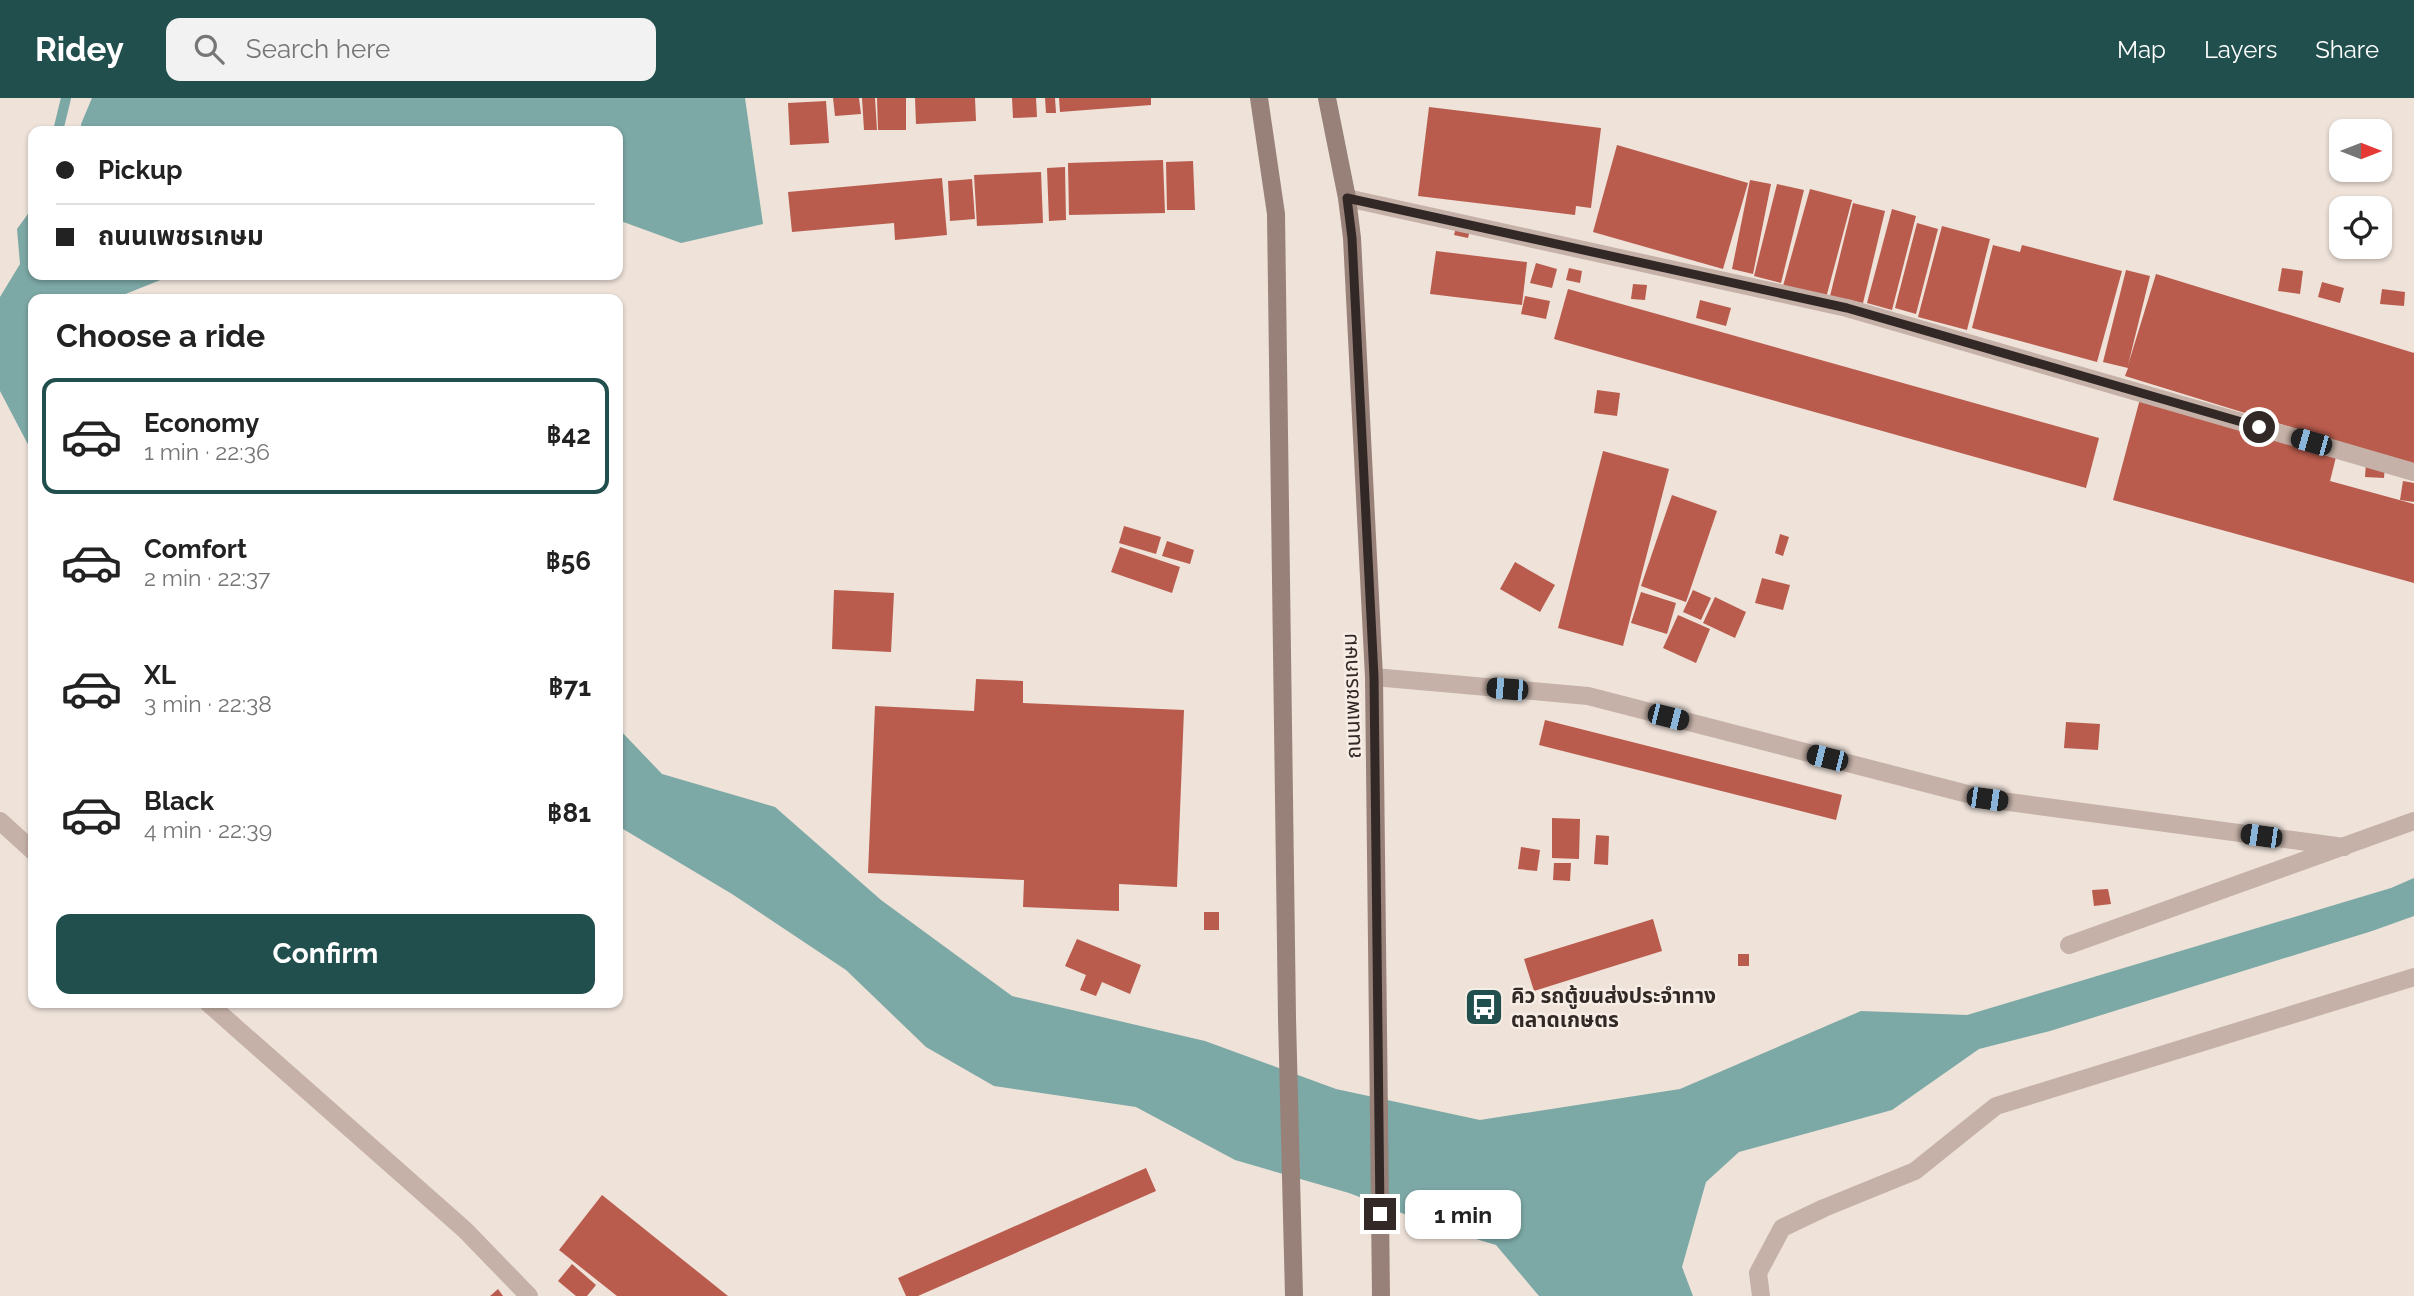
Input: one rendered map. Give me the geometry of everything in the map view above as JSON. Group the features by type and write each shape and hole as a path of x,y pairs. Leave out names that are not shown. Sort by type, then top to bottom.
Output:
{"main road":[{"path":"1259,98 1276,214 1287,1017 1294,1296"},
{"name":"ถนนเพชรเกษม","path":"1327,98 1347,198 1352,238 1374,677 1381,1296"}],"street":[{"path":"1347,198 1847,308 2414,472"},
{"path":"1374,677 1588,696 1987,799 2344,847"},
{"path":"0,821 28,846"},
{"path":"2069,945 2414,821"},
{"path":"1762,1296 1758,1273 1782,1228 1915,1171 1996,1106 2414,977"},
{"path":"214,1008 465,1230 529,1296"}],"water":[{"path":"92,98 745,98 763,224 681,243 623,222 623,126 81,124"},
{"path":"28,214 28,280 160,280 126,294 28,294 28,444 0,391 0,297 20,264 17,229"},
{"path":"623,733 662,774 775,807 881,900 1012,996 1205,1041 1336,1089 1480,1120 1680,1089 1861,1011 1967,1015 2391,888 2414,878 2414,916 2050,1031 1979,1049 1892,1110 1739,1152 1706,1182 1682,1267 1693,1296 1539,1296 1496,1245 1446,1230 1349,1193 1235,1160 1136,1107 994,1086 926,1047 846,970 732,894 623,829"}],"building":[{"path":"833,98 859,98 861,114 835,116"},
{"path":"862,98 875,98 877,130 864,130"},
{"path":"877,98 906,98 906,130 878,130"},
{"path":"915,98 975,98 976,121 916,124"},
{"path":"1012,98 1036,98 1037,117 1013,118"},
{"path":"1045,98 1055,98 1056,113 1046,113"},
{"path":"1059,98 1151,98 1151,105 1060,112"},
{"path":"826,101 829,143 790,145 788,103"},
{"path":"1429,107 1601,128 1591,208 1576,206 1575,215 1418,196"},
{"path":"1617,145 1748,183 1723,269 1593,232"},
{"path":"1163,160 1165,213 1069,215 1068,163"},
{"path":"1193,161 1195,210 1167,210 1166,162"},
{"path":"1065,167 1066,220 1049,221 1047,168"},
{"path":"1041,172 1043,223 977,226 974,175"},
{"path":"942,178 947,235 895,240 894,223 792,232 788,192"},
{"path":"972,179 975,219 950,221 948,181"},
{"path":"1750,180 1771,184 1753,274 1732,269"},
{"path":"1777,184 1804,190 1781,283 1754,276"},
{"path":"1810,189 1852,200 1826,298 1783,286"},
{"path":"1853,203 1885,211 1863,303 1830,296"},
{"path":"1892,209 1916,216 1892,310 1867,303"},
{"path":"1917,223 1938,229 1916,314 1895,308"},
{"path":"1942,226 1990,239 1967,330 1918,317"},
{"path":"1456,227 1470,230 1468,238 1454,235"},
{"path":"1993,245 2020,252 2022,245 2122,271 2097,362 1972,328"},
{"path":"1436,251 1527,262 1522,305 1430,294"},
{"path":"1536,263 1557,269 1552,288 1530,283"},
{"path":"1569,268 1582,271 1580,283 1566,280"},
{"path":"2282,268 2303,271 2300,294 2278,291"},
{"path":"2126,270 2150,276 2128,365 2156,274 2414,353 2414,465 2125,376 2128,368 2103,362"},
{"path":"2322,282 2344,288 2340,303 2318,297"},
{"path":"1633,284 1647,285 1645,300 1631,299"},
{"path":"1568,289 2099,438 2086,488 1554,339"},
{"path":"2382,289 2405,292 2404,306 2380,304"},
{"path":"1525,296 1550,301 1546,319 1521,314"},
{"path":"1700,300 1731,308 1726,326 1696,318"},
{"path":"1597,390 1620,393 1617,416 1594,413"},
{"path":"2140,399 2337,453 2330,481 2414,504 2414,583 2113,500"},
{"path":"1603,451 1669,469 1623,646 1558,628"},
{"path":"2366,463 2385,464 2384,478 2365,477"},
{"path":"2403,481 2414,483 2414,502 2400,500"},
{"path":"1672,495 1717,511 1686,602 1641,586"},
{"path":"1124,526 1161,537 1156,554 1119,543"},
{"path":"1780,534 1789,537 1783,556 1775,553"},
{"path":"1167,541 1194,550 1190,564 1162,556"},
{"path":"1120,547 1180,567 1172,593 1111,572"},
{"path":"1515,562 1555,585 1540,612 1500,589"},
{"path":"1762,578 1790,585 1783,610 1755,603"},
{"path":"834,590 894,593 891,652 832,649"},
{"path":"1693,590 1711,598 1701,620 1683,612"},
{"path":"1641,592 1676,603 1667,634 1631,623"},
{"path":"1715,597 1746,612 1735,638 1703,623"},
{"path":"1678,615 1710,629 1696,663 1663,648"},
{"path":"976,679 1023,681 1023,703 1184,710 1177,887 1119,884 1119,911 1023,907 1024,880 868,873 875,706 974,711"},
{"path":"1545,720 1842,795 1836,820 1539,745"},
{"path":"2066,722 2100,724 2098,750 2064,748"},
{"path":"1552,818 1580,819 1579,859 1552,858"},
{"path":"1596,835 1609,836 1608,865 1594,864"},
{"path":"1521,847 1540,850 1537,871 1518,869"},
{"path":"1554,863 1571,863 1570,881 1553,880"},
{"path":"2108,889 2111,904 2094,906 2092,890"},
{"path":"1204,912 1219,912 1219,930 1204,930"},
{"path":"1653,919 1662,951 1534,991 1524,959"},
{"path":"1077,939 1141,965 1130,994 1102,982 1096,996 1080,990 1086,975 1065,966"},
{"path":"1738,954 1749,954 1749,966 1738,966"},
{"path":"1146,1168 1156,1191 918,1296 906,1296 898,1278"},
{"path":"602,1195 728,1296 617,1296 559,1250"},
{"path":"572,1264 596,1285 587,1296 576,1296 558,1281"},
{"path":"498,1289 503,1296 490,1296"}],"waterway":[{"path":"59,126 66,98"}],"place":[{"name":"คิว รถตู้ขนส่งประจำทาง ตลาดเกษตร","path":"1484,1007"}],"route":[{"path":"1380,1214 1374,677 1352,238 1347,198 1847,308 2259,427"}]}
